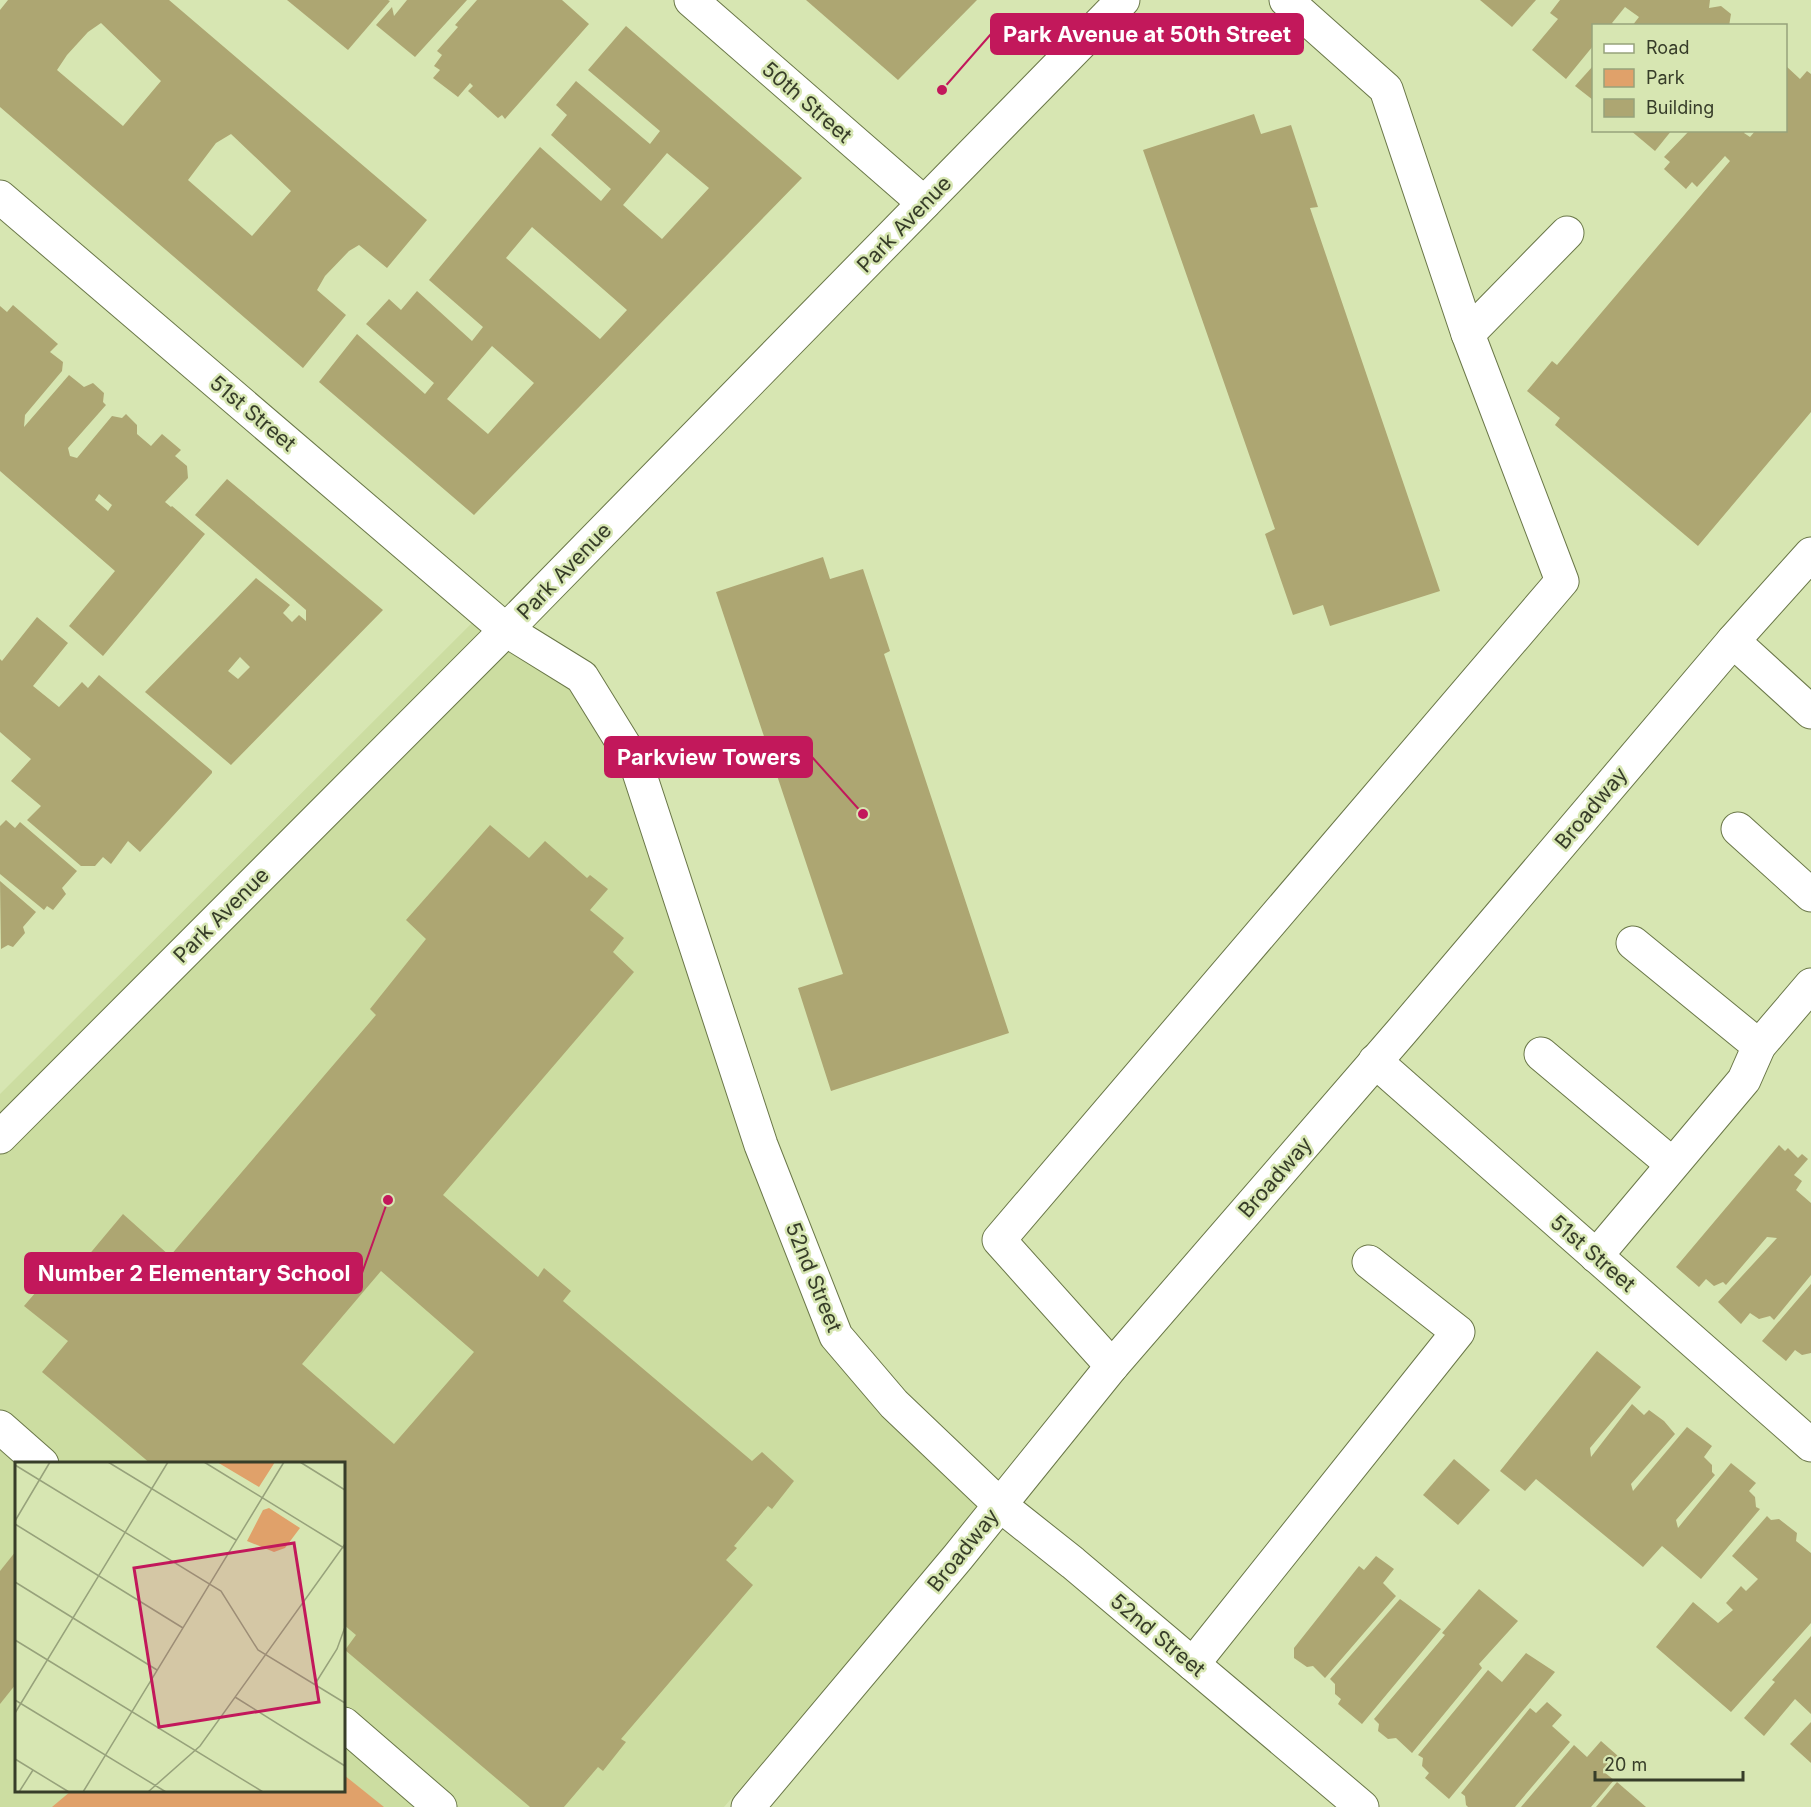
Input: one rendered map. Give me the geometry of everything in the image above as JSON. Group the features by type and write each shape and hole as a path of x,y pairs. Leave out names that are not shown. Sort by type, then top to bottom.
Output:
{"street":[{"name":"50th Street","path":"691,0 924,203"},
{"name":"Park Avenue","path":"0,1137 506,630 1123,0"},
{"path":"1112,1366 999,1240 1562,581 1468,334 1386,89 1286,0"},
{"name":"51st Street","path":"3,206 506,630"},
{"path":"1468,334 1567,233"},
{"name":"Broadway","path":"748,1807 1000,1505 1112,1366 1733,641 1811,554"},
{"name":"52nd Street","path":"506,630 582,677 637,766 761,1145 836,1336 894,1404 1000,1505 1073,1563 1362,1807"},
{"path":"1733,641 1811,712"},
{"path":"1738,829 1811,895"},
{"path":"1633,943 1759,1046"},
{"path":"1596,1256 1744,1080 1759,1046 1811,986"},
{"path":"1540,1054 1672,1164"},
{"name":"51st Street","path":"1375,1061 1811,1445"},
{"path":"1193,1664 1458,1332 1369,1262"},
{"path":"0,1427 40,1462"},
{"path":"345,1725 440,1807"}],"shaded area":[{"path":"491,604 579,679 633,766 832,1337 992,1498 724,1807 0,1807 0,1094"}],"green space":[{"path":"345,1776 384,1807 52,1807 70,1792 345,1792"}],"building":[{"path":"8,0 169,0 427,220 387,268 359,245 349,251 325,276 317,290 346,315 303,368 0,107 0,10","holes":["101,23 161,81 123,126 57,70 88,32","231,134 291,191 252,236 188,180 216,143"]},
{"path":"287,0 388,0 390,1 348,50"},
{"path":"407,0 467,0 415,57 376,25 392,7 394,16"},
{"path":"477,0 562,0 589,24 505,119 502,115 498,118 468,91 473,86 470,83 458,97 433,78 440,70 434,66 442,55 437,51 458,27 455,25"},
{"path":"806,0 977,0 898,80"},
{"path":"1480,0 1536,0 1512,27"},
{"path":"1560,0 1710,0 1709,8 1721,6 1731,14 1729,24 1634,24 1639,17 1625,7 1613,24 1592,24 1592,47 1566,79 1532,50 1558,19 1550,13"},
{"path":"626,26 802,178 474,515 319,382 357,334 425,394 434,383 366,324 389,299 401,310 417,291 472,341 483,327 429,280 540,147 601,201 611,189 551,135 567,115 556,105 576,81 650,144 660,131 588,70","holes":["667,153 709,188 662,239 623,205","532,227 627,310 600,339 506,258","492,346 534,383 488,434 447,399"]},
{"path":"1592,67 1592,99 1575,86"},
{"path":"1787,67 1800,79 1807,71 1811,74 1811,412 1698,546 1555,425 1560,418 1527,391 1552,361 1557,365 1730,161 1725,156 1697,187 1692,182 1686,189 1664,169 1670,162 1664,157 1688,132 1745,132 1750,137 1754,132 1787,132"},
{"path":"1254,114 1261,134 1291,125 1318,207 1310,208 1440,591 1330,626 1323,605 1293,615 1265,534 1275,529 1143,150"},
{"path":"1632,132 1670,132 1655,151"},
{"path":"13,305 58,344 50,352 63,362 62,371 25,415 24,427 69,375 84,387 93,383 104,393 103,402 106,405 68,448 70,456 77,458 112,416 122,418 126,414 137,425 137,434 151,446 162,434 181,450 175,456 187,466 188,478 165,502 205,534 103,656 69,626 115,571 0,471 0,306 7,312","holes":["99,494 112,505 108,511 95,500"]},
{"path":"227,479 383,610 231,765 145,692 256,578 290,605 283,613 292,622 299,615 306,621 306,610 195,515","holes":["240,657 250,667 238,679 228,671"]},
{"path":"823,557 830,579 863,569 890,651 884,654 1009,1033 831,1091 798,988 843,974 716,592"},
{"path":"37,617 68,643 33,686 59,707 82,682 88,688 99,675 212,771 140,852 128,841 111,864 103,857 95,866 81,866 27,820 41,806 11,781 31,759 0,732 0,659 2,661"},
{"path":"6,820 15,828 20,822 77,871 62,888 66,894 53,910 47,906 44,910 0,874 0,826"},
{"path":"490,825 529,858 545,841 587,878 590,875 608,889 590,910 624,938 613,952 634,972 443,1195 538,1277 544,1268 571,1291 563,1301 752,1461 762,1452 794,1481 772,1509 768,1506 734,1546 737,1548 726,1560 753,1585 621,1739 626,1742 603,1771 598,1767 564,1807 530,1807 345,1650 356,1635 345,1626 345,1462 149,1462 42,1372 68,1341 24,1306 65,1258 77,1269 123,1214 170,1256 376,1015 370,1009 426,939 406,920","holes":["381,1271 474,1352 394,1444 302,1364"]},
{"path":"0,881 36,912 23,927 25,933 13,947 8,945 1,949"},
{"path":"1779,1145 1785,1151 1788,1148 1798,1158 1802,1154 1808,1159 1794,1175 1802,1181 1796,1190 1811,1203 1811,1275 1774,1320 1770,1316 1759,1319 1750,1313 1741,1324 1718,1302 1777,1238 1767,1237 1726,1285 1723,1282 1714,1286 1706,1279 1699,1287 1676,1267"},
{"path":"1811,1284 1811,1353 1802,1355 1795,1350 1786,1361 1762,1341"},
{"path":"1597,1351 1641,1387 1590,1448 1591,1457 1632,1404 1644,1415 1649,1410 1664,1421 1675,1434 1631,1484 1633,1491 1687,1427 1712,1446 1704,1457 1712,1465 1712,1472 1715,1475 1676,1520 1678,1528 1731,1463 1756,1483 1749,1491 1755,1497 1756,1507 1760,1509 1701,1579 1662,1546 1643,1567 1536,1479 1525,1491 1500,1471"},
{"path":"1454,1459 1490,1490 1458,1525 1423,1495"},
{"path":"1767,1516 1771,1520 1779,1519 1797,1533 1796,1541 1811,1553 1811,1623 1731,1712 1656,1647 1693,1602 1718,1623 1733,1610 1726,1603 1741,1586 1746,1591 1758,1579 1732,1556"},
{"path":"15,1552 15,1685 0,1704 0,1571"},
{"path":"1376,1556 1394,1569 1383,1583 1396,1596 1325,1678 1313,1666 1307,1667 1294,1658 1294,1648 1359,1566 1364,1570"},
{"path":"1479,1589 1518,1621 1479,1664 1482,1668 1412,1753 1396,1738 1388,1739 1378,1731 1379,1724 1374,1719 1445,1635 1442,1633"},
{"path":"1400,1599 1441,1629 1362,1724 1338,1704 1341,1699 1335,1694 1335,1684 1330,1679"},
{"path":"1811,1636 1811,1714 1795,1699 1764,1736 1744,1718 1775,1682 1772,1680"},
{"path":"1526,1653 1555,1672 1449,1799 1425,1778 1429,1773 1422,1766 1423,1758 1418,1755 1488,1670 1502,1682"},
{"path":"1547,1702 1562,1715 1552,1726 1570,1742 1515,1807 1468,1807 1465,1796 1461,1793 1530,1708 1536,1713"},
{"path":"1811,1722 1811,1763 1790,1744"},
{"path":"1601,1741 1618,1756 1604,1772 1614,1780 1591,1807 1521,1807 1574,1745 1587,1757"},
{"path":"1617,1782 1646,1807 1596,1807"}],"place":[{"name":"Park Avenue at 50th Street","path":"942,90"},
{"name":"Parkview Towers","path":"863,814"},
{"name":"Number 2 Elementary School","path":"388,1200"}]}
